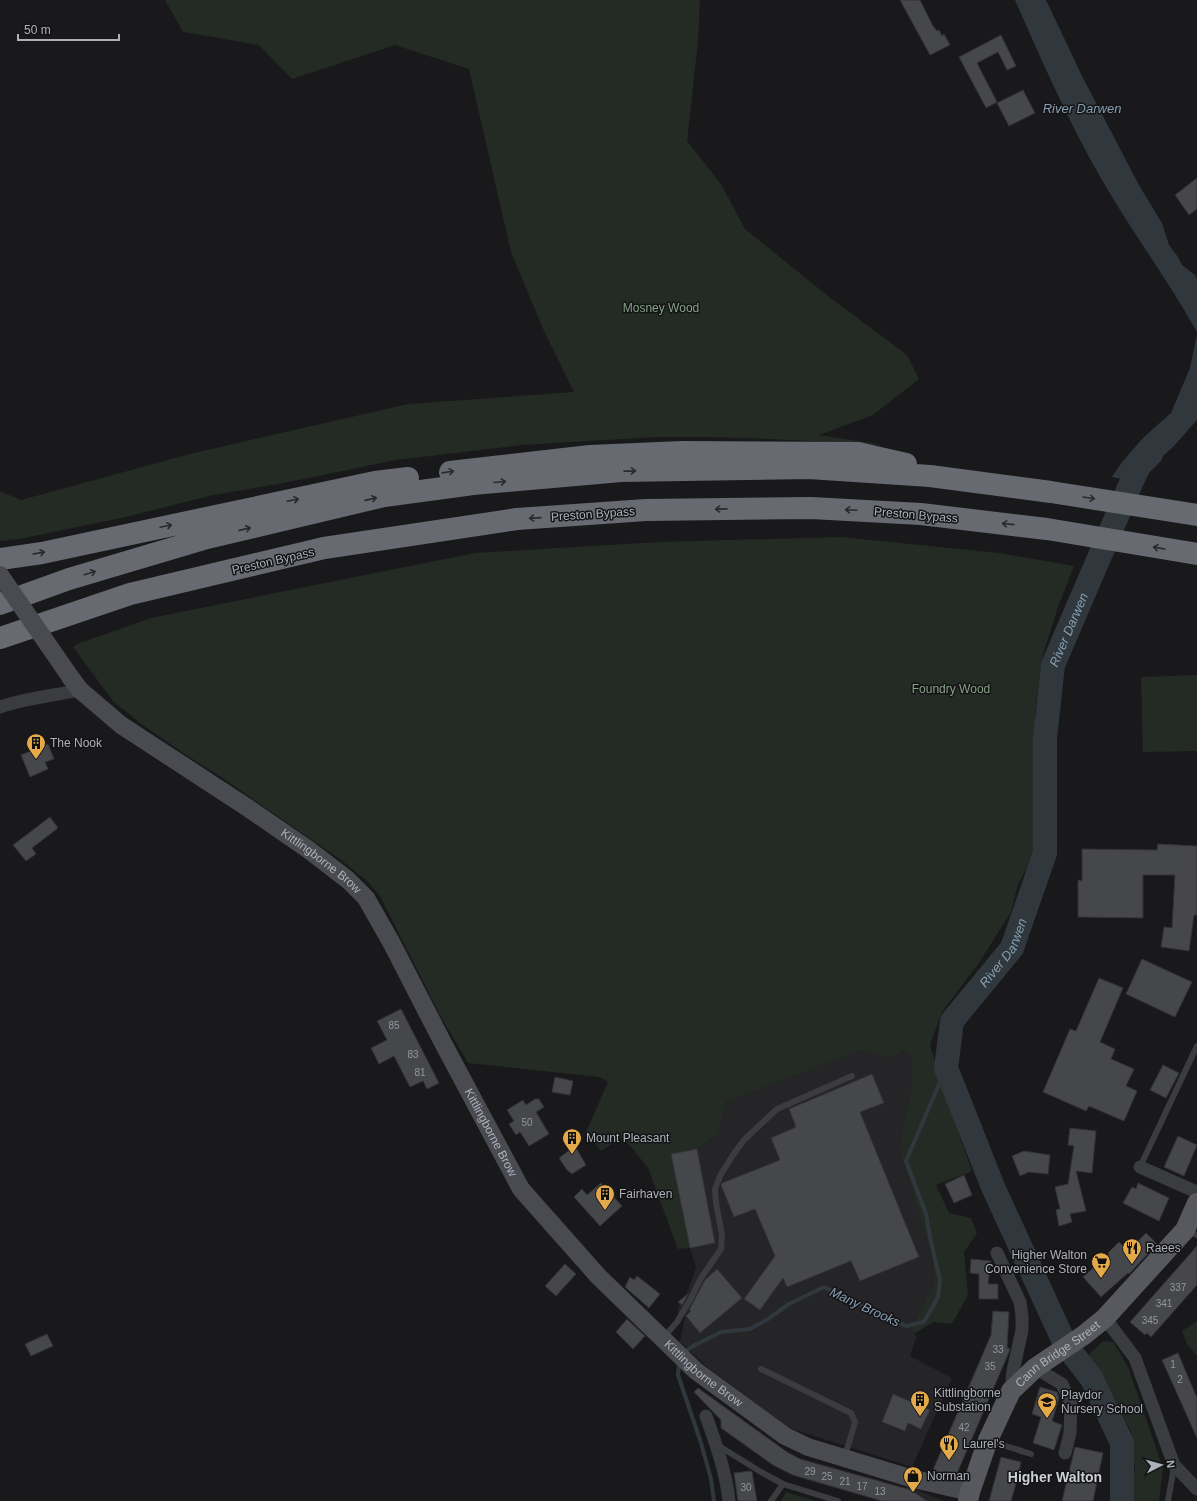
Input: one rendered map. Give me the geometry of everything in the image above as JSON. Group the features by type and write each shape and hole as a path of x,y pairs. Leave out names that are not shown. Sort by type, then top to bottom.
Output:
{"highway":[{"path":"0,559 42,553 375,482 475,468 590,456 682,452 858,453 992,484"},
{"path":"0,604 69,579 207,538 384,496 473,484 621,471 809,468 930,476 1051,492 1197,515"},
{"name":"Preston Bypass","path":"0,638 130,594 324,548 517,519 646,510 811,508 921,514 1047,528 1197,554"}],"main road":[{"name":"Cann Bridge Street","path":"969,1496 988,1440 1011,1391 1038,1366 1084,1335 1105,1318 1191,1232 1197,1203"}],"street":[{"name":"Kittlingborne Brow","path":"0,575 75,684 121,726 248,808 309,850 348,880 366,898 391,942 521,1189 598,1276 696,1371 785,1436 808,1447 969,1496"},
{"path":"0,707 28,698 57,695 75,684"},
{"path":"1140,1167 1197,1192"},
{"name":"Cann Bridge Street","path":"997,1253 1020,1302 1022,1316 1022,1330 1013,1371 1011,1391"},
{"path":"1105,1318 1135,1358 1174,1465 1197,1489"},
{"path":"1038,1366 1062,1384 1072,1404 1070,1433 1065,1453"},
{"path":"706,1416 717,1445 727,1485 729,1501"}],"lane":[{"path":"1140,1167 1197,1046"},
{"path":"663,1339 677,1322 690,1300 700,1278 721,1249 722,1235 716,1203 716,1189 722,1174 733,1155 753,1131 777,1109 852,1076"},
{"path":"761,1369 851,1413 855,1422 844,1457"},
{"path":"988,1440 1031,1454"},
{"path":"717,1445 783,1484 838,1501"},
{"path":"1168,1501 1174,1465"},
{"path":"771,1501 783,1484"}],"shaded area":[{"path":"862,1050 889,1059 905,1050 912,1060 912,1084 899,1147 932,1258 935,1282 910,1331 915,1333 916,1338 910,1356 952,1378 912,1467 789,1428 708,1368 680,1342 685,1316 677,1313 680,1304 686,1296 696,1267 690,1248 671,1154 696,1149 717,1135 726,1102"},
{"path":"907,1486 940,1499 942,1501 903,1501"}],"green space":[{"name":"Mosney Wood","path":"165,0 700,0 698,41 687,141 721,184 745,229 828,296 907,355 919,379 873,415 819,435 884,445 770,439 656,437 522,445 396,460 284,483 213,495 126,517 19,539 0,541 0,491 21,500 190,454 408,404 574,392 544,331 511,252 469,69 395,45 292,79 259,45 183,32"},
{"name":"Foundry Wood","path":"840,537 999,553 1074,566 1058,607 1042,658 1035,712 1034,855 1018,884 1011,912 981,960 942,1012 930,1045 949,1107 972,1171 936,1185 949,1213 971,1218 977,1233 964,1252 968,1295 952,1324 934,1322 915,1333 910,1331 935,1282 932,1258 899,1147 912,1084 912,1060 905,1050 889,1059 862,1050 726,1102 717,1135 696,1149 672,1154 690,1248 678,1249 648,1168 623,1137 601,1151 586,1132 608,1082 599,1077 468,1063 442,1019 380,896 368,882 341,860 140,723 113,701 73,647 77,644 151,618 475,553 659,542"},
{"path":"1197,675 1197,751 1143,752 1141,677"},
{"path":"1197,1321 1197,1356 1187,1344 1182,1331"},
{"path":"1103,1341 1113,1342 1128,1367 1163,1468 1159,1501 1129,1501 1135,1467 1131,1432 1104,1377 1087,1356"},
{"path":"786,1492 815,1501 781,1501"}],"water":[{"name":"River Darwen","path":"1015,0 1046,0 1082,76 1140,187 1162,223 1169,245 1182,265 1195,275 1197,279 1197,332 1102,180 1056,92"},
{"path":"1197,334 1197,420 1174,446 1153,465 1144,483 1112,477 1122,462 1144,437 1171,413 1190,368"}],"building":[{"path":"900,0 920,0 933,26 937,31 939,30 942,36 944,34 950,45 930,55"},
{"path":"1001,35 1016,66 1007,70 998,52 977,63 997,102 986,108 959,57"},
{"path":"1023,90 1035,113 1009,126 997,103"},
{"path":"1197,178 1197,209 1189,215 1175,195"},
{"name":"The Nook","path":"48,744 54,759 45,762 48,769 30,777 21,755"},
{"path":"50,817 58,828 32,848 36,854 26,861 13,845"},
{"path":"1158,844 1197,846 1197,915 1194,915 1189,951 1161,947 1164,927 1172,928 1175,875 1143,875 1143,918 1078,917 1078,880 1082,881 1082,849 1157,850"},
{"path":"1142,959 1192,982 1175,1017 1126,994"},
{"path":"1099,978 1123,988 1100,1042 1115,1049 1111,1059 1134,1069 1126,1086 1137,1091 1124,1121 1089,1106 1086,1111 1043,1092 1070,1029 1076,1031"},
{"path":"401,1009 439,1083 427,1089 423,1081 410,1087 394,1056 379,1064 371,1048 387,1040 377,1021"},
{"path":"1163,1065 1179,1073 1166,1098 1150,1090"},
{"path":"872,1074 884,1103 860,1112 919,1257 860,1281 851,1261 787,1287 783,1278 760,1310 744,1299 775,1256 755,1209 734,1217 721,1185 722,1183 780,1160 771,1138 796,1127 789,1109"},
{"path":"555,1077 573,1081 570,1095 552,1092"},
{"path":"535,1099 539,1099 544,1107 536,1112 549,1134 529,1146 520,1132 516,1135 509,1124 514,1121 507,1110 523,1100 526,1105"},
{"path":"1070,1128 1096,1131 1092,1173 1076,1171 1086,1211 1070,1214 1072,1222 1059,1226 1056,1210 1060,1209 1055,1187 1068,1184 1074,1146 1068,1145"},
{"path":"1178,1136 1197,1145 1184,1176 1164,1167"},
{"name":"Mount Pleasant","path":"575,1146 586,1165 572,1174 567,1170 559,1158"},
{"path":"697,1149 715,1243 690,1248 671,1154"},
{"path":"1024,1151 1050,1155 1048,1174 1029,1172 1020,1176 1012,1156"},
{"path":"964,1175 972,1195 954,1203 945,1184"},
{"path":"601,1183 622,1206 600,1226 574,1197 582,1189 587,1195"},
{"path":"1138,1183 1169,1198 1159,1221 1123,1203 1132,1187 1136,1189"},
{"path":"1146,1233 1157,1244 1129,1274 1128,1273 1101,1297 1083,1277 1109,1254 1108,1253 1119,1242 1128,1251"},
{"path":"1197,1246 1197,1285 1151,1337 1147,1333 1145,1335 1130,1322"},
{"path":"971,1259 991,1261 988,1284 998,1284 998,1299 979,1299 979,1274 970,1273"},
{"path":"565,1264 576,1274 556,1296 545,1286"},
{"path":"717,1269 742,1298 700,1333 686,1316 691,1311 689,1310 705,1280"},
{"path":"637,1276 660,1294 649,1308 625,1287 630,1277 634,1280"},
{"path":"689,1293 682,1305 678,1302"},
{"path":"993,1311 1009,1312 1007,1348 1010,1349 955,1478 933,1470 991,1335"},
{"path":"627,1319 645,1336 633,1349 616,1332"},
{"path":"47,1334 53,1346 31,1356 25,1344"},
{"path":"1178,1353 1197,1398 1197,1438 1162,1360"},
{"name":"Playdor Nursery School","path":"1040,1387 1057,1392 1059,1398 1052,1421 1062,1425 1054,1450 1033,1443 1041,1417 1032,1414"},
{"path":"698,1388 787,1452 800,1459 911,1490 927,1501 882,1501 793,1475 773,1465 721,1428 721,1420 694,1392"},
{"path":"893,1394 930,1410 921,1429 908,1423 905,1431 882,1422"},
{"path":"1075,1447 1103,1453 1093,1501 1062,1501"},
{"path":"1001,1457 1021,1462 1017,1480 1011,1501 989,1501"},
{"path":"752,1472 757,1501 738,1501 734,1473"}],"waterway":[{"name":"River Darwen","path":"1122,1501 1122,1443 1092,1379 1065,1344 993,1187 946,1068 952,1021 1012,948 1045,853 1045,738 1053,665 1138,467 1151,454"},
{"name":"Many Brooks","path":"684,1352 721,1332 750,1329 768,1319 789,1304 824,1287 906,1326 924,1322 938,1297 940,1280 926,1214 906,1161 946,1068"},
{"name":"Many Brooks","path":"679,1363 678,1375 701,1443 711,1479 714,1501"}],"place":[{"name":"The Nook","path":"36,760"},
{"name":"Mount Pleasant","path":"572,1155"},
{"name":"Fairhaven","path":"605,1211"},
{"name":"Raees","path":"1132,1265"},
{"name":"Higher Walton Convenience Store","path":"1101,1279"},
{"name":"Kittlingborne Substation","path":"920,1417"},
{"name":"Playdor Nursery School","path":"1047,1419"},
{"name":"Laurel's","path":"949,1461"},
{"name":"Norman","path":"913,1493"}],"district":[{"name":"Higher Walton","path":"1055,1477"}]}
